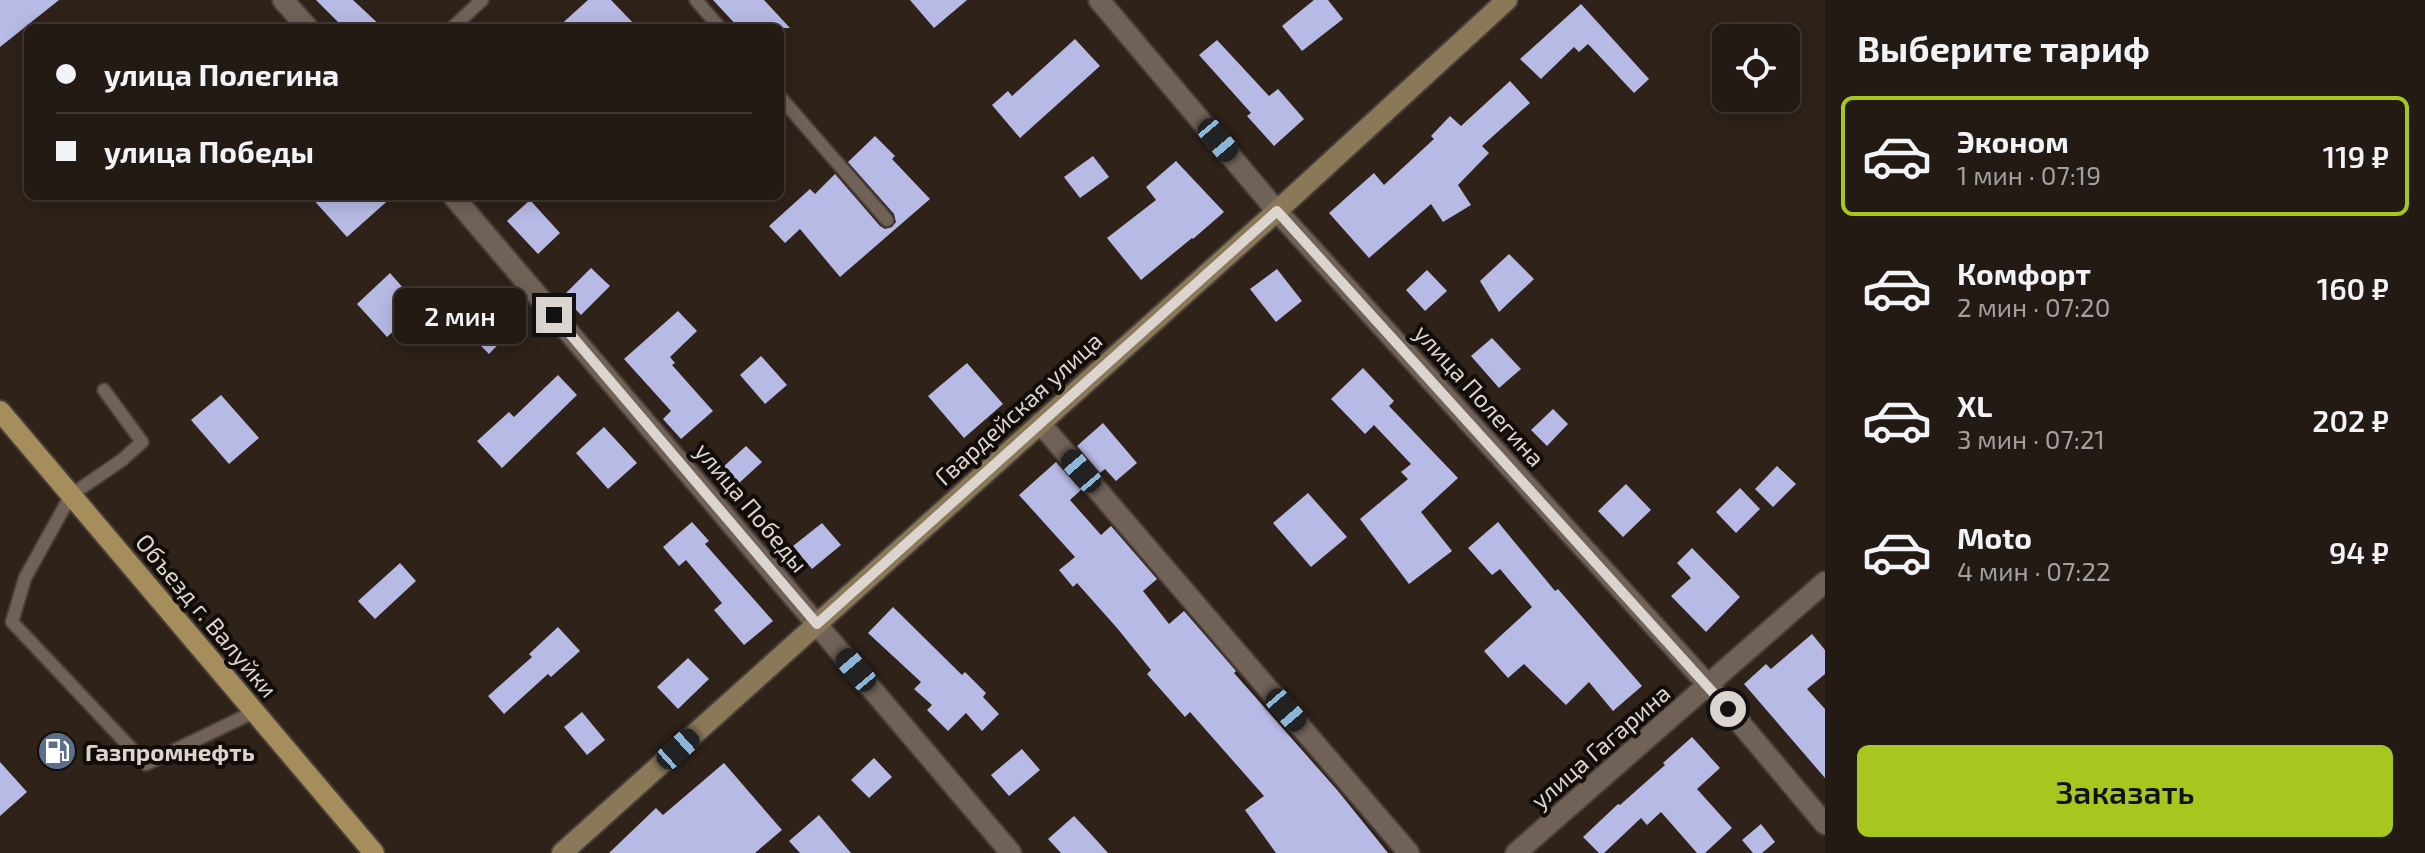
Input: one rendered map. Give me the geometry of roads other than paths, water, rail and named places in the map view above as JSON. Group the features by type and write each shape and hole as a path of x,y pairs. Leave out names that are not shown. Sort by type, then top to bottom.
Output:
{"main road":[{"name":"Объезд г. Валуйки","path":"0,411 372,852"}],"street":[{"path":"283,0 304,24"},
{"name":"улица Полегина","path":"1099,0 1277,211 1709,686 1825,824"},
{"name":"Гвардейская улица","path":"562,853 1277,211 1507,0"},
{"name":"улица Победы","path":"456,200 1011,853"},
{"path":"1040,423 1409,853"},
{"name":"улица Гагарина","path":"1516,853 1825,582"}],"lane":[{"path":"456,24 482,0"},
{"path":"696,0 717,24"},
{"path":"784,102 887,220"},
{"path":"104,390 142,442 122,460 71,495 25,578 12,622 146,764 254,712"}],"place":[{"name":"Газпромнефть","path":"57,751"}]}
